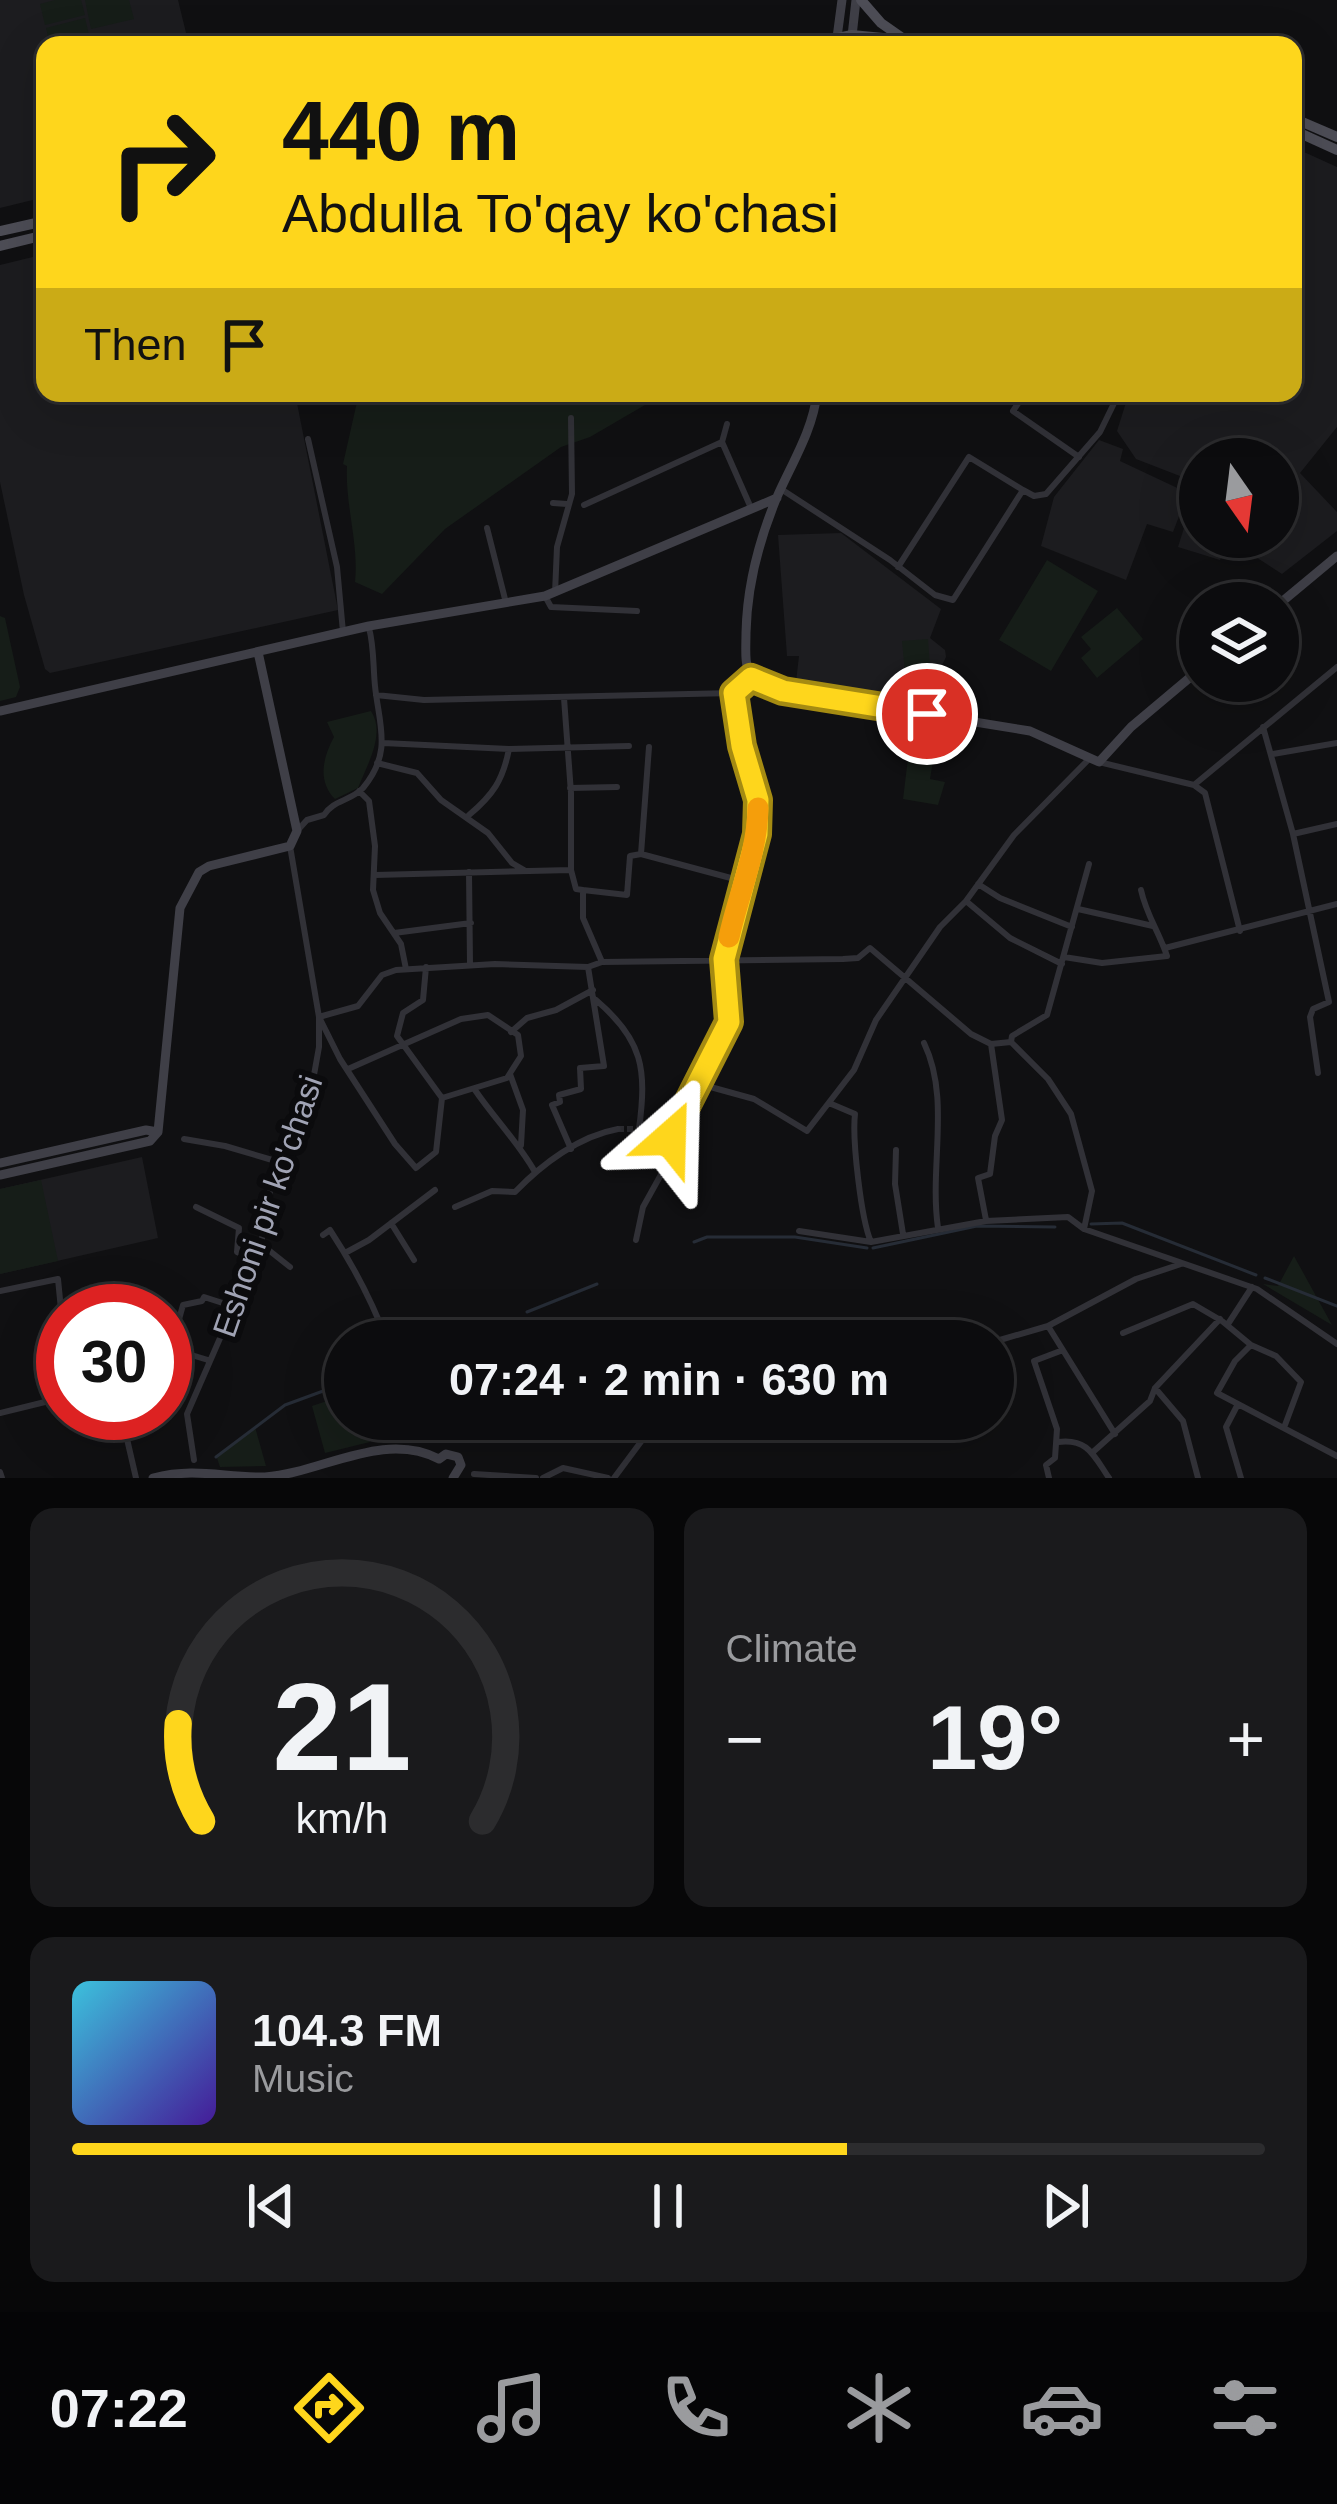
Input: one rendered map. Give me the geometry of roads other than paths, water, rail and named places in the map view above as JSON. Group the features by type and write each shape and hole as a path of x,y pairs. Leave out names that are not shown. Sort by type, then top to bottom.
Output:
{"main road":[{"path":"859,0 899,36"},
{"path":"1302,122 1337,137"},
{"path":"1302,134 1337,150"},
{"path":"0,231 36,223"},
{"path":"0,246 36,238"}],"street":[{"path":"837,36 842,0"},
{"path":"853,36 859,0"},
{"path":"751,678 746,662 747,604 771,535 779,494 815,402"},
{"path":"1019,402 1013,411 1079,457"},
{"path":"898,566 969,457 1034,496 1046,494 1111,416 1116,402"},
{"path":"571,418 572,494 557,551 551,607 637,611"},
{"path":"727,424 722,442 752,508"},
{"path":"308,439 337,567 343,632"},
{"path":"584,505 722,442"},
{"path":"779,494 898,566 935,595 953,600 1023,490"},
{"path":"0,711 369,626 550,594 779,494"},
{"path":"553,502 565,501 567,508"},
{"path":"487,528 506,602"},
{"path":"1299,588 1337,556"},
{"path":"369,626 376,695 384,723 376,763 359,791 329,807 324,815 307,820 290,846 319,1017 395,1144 416,1168 436,1152 442,1098 401,1044 398,1024 404,1013 423,1000 425,967"},
{"path":"258,652 297,831"},
{"path":"1194,785 1337,667"},
{"path":"376,695 424,700 734,693 751,678"},
{"path":"751,678 783,691 1030,731 1094,760 1194,785 1204,793 1240,931"},
{"path":"696,1083 754,1100 807,1131 854,1070 876,1020 940,927 966,901 1020,828 1179,687"},
{"path":"635,1240 643,1207 663,1171 670,1138 729,1022 724,959 742,881 754,858 758,800 742,746 734,693"},
{"path":"564,698 571,869 577,889 627,895 630,856 641,854 742,881"},
{"path":"1263,727 1274,754 1329,1002 1313,1009 1310,1017 1318,1072"},
{"path":"383,743 509,749 629,746"},
{"path":"1274,754 1337,743"},
{"path":"641,854 649,747"},
{"path":"469,817 500,782 509,749"},
{"path":"376,763 417,773 441,800 469,817 524,870"},
{"path":"570,788 617,787"},
{"path":"359,791 369,801 376,903 401,944 406,969"},
{"path":"1293,834 1337,824"},
{"path":"0,1174 150,1141 158,1132 180,908 199,872 209,866 290,846"},
{"path":"1010,1042 1024,1027 1047,1015 1089,864"},
{"path":"375,875 571,869"},
{"path":"469,872 470,964"},
{"path":"978,884 1072,927"},
{"path":"583,890 583,918 602,962"},
{"path":"966,901 1010,938 1063,961 1102,963 1167,956 1141,890"},
{"path":"1165,948 1337,904"},
{"path":"1077,909 1156,926"},
{"path":"394,933 471,922"},
{"path":"319,1017 358,1006 382,975 406,969 843,959 858,958 870,948 954,1022 991,1044 1010,1042"},
{"path":"571,1149 552,1105 560,1102 559,1095 581,1089 580,1068 604,1066 588,968"},
{"path":"511,1033 527,1018 556,1010 593,990"},
{"path":"596,1000 628,1029 639,1055 638,1129 670,1138"},
{"path":"348,1069 461,1019 485,1015 518,1035 523,1048 510,1074 442,1098"},
{"name":"Eshoni pir ko'chasi","path":"194,1460 187,1414 261,1244 268,1194 312,1086 319,1017"},
{"path":"924,1042 938,1074 933,1192 938,1228"},
{"path":"1010,1042 1048,1079 1071,1114 1092,1191 1084,1229"},
{"path":"986,1221 978,1178 990,1174 1002,1120 991,1044"},
{"path":"510,1074 523,1111 521,1147"},
{"path":"475,1090 535,1172"},
{"path":"830,1103 855,1114 864,1226 871,1242"},
{"path":"0,1162 146,1130 158,1132"},
{"path":"455,1207 493,1191 515,1192 535,1172 571,1149 598,1134 618,1130"},
{"path":"184,1139 279,1162"},
{"path":"896,1150 895,1184 904,1234"},
{"path":"345,1253 435,1190"},
{"path":"196,1207 238,1228 237,1252 255,1260"},
{"path":"799,1231 871,1242 986,1221 1068,1217 1084,1229 1252,1287 1337,1344"},
{"path":"391,1222 413,1260"},
{"path":"322,1235 330,1230 379,1320"},
{"path":"261,1244 290,1267"},
{"path":"1014,1336 1048,1326 1136,1279 1180,1264"},
{"path":"0,1291 58,1279 58,1284"},
{"path":"1094,1452 1150,1401 1155,1388 1224,1322 1252,1287"},
{"path":"192,1303 204,1297 235,1307"},
{"path":"1124,1334 1192,1304 1224,1322 1251,1345 1276,1356 1301,1382 1284,1426"},
{"path":"1048,1326 1115,1434"},
{"path":"1251,1345 1216,1393 1337,1456"},
{"path":"1049,1478 1046,1465 1054,1458 1058,1430 1034,1361 1063,1350"},
{"path":"192,1355 208,1360"},
{"path":"1155,1388 1183,1421 1198,1478"},
{"path":"0,1413 36,1404"},
{"path":"1238,1404 1226,1427 1241,1478"},
{"path":"127,1440 136,1478"},
{"path":"474,1474 539,1478 563,1468 614,1477 642,1440"},
{"path":"1058,1442 1075,1440 1094,1452 1109,1478"},
{"path":"153,1478 192,1471 268,1477 388,1450 418,1451 440,1459"},
{"path":"446,1454 458,1457 460,1470 453,1477 441,1472 440,1459 446,1454"}],"waterway":[{"path":"1091,1224 1122,1223 1256,1275"},
{"path":"873,1248 977,1226 1055,1227"},
{"path":"694,1242 707,1237 795,1237 867,1248"},
{"path":"1265,1278 1337,1306"},
{"path":"527,1312 597,1284"},
{"path":"216,1457 285,1405 324,1391"}],"tunnel":[{"path":"618,1129 637,1129"}]}
